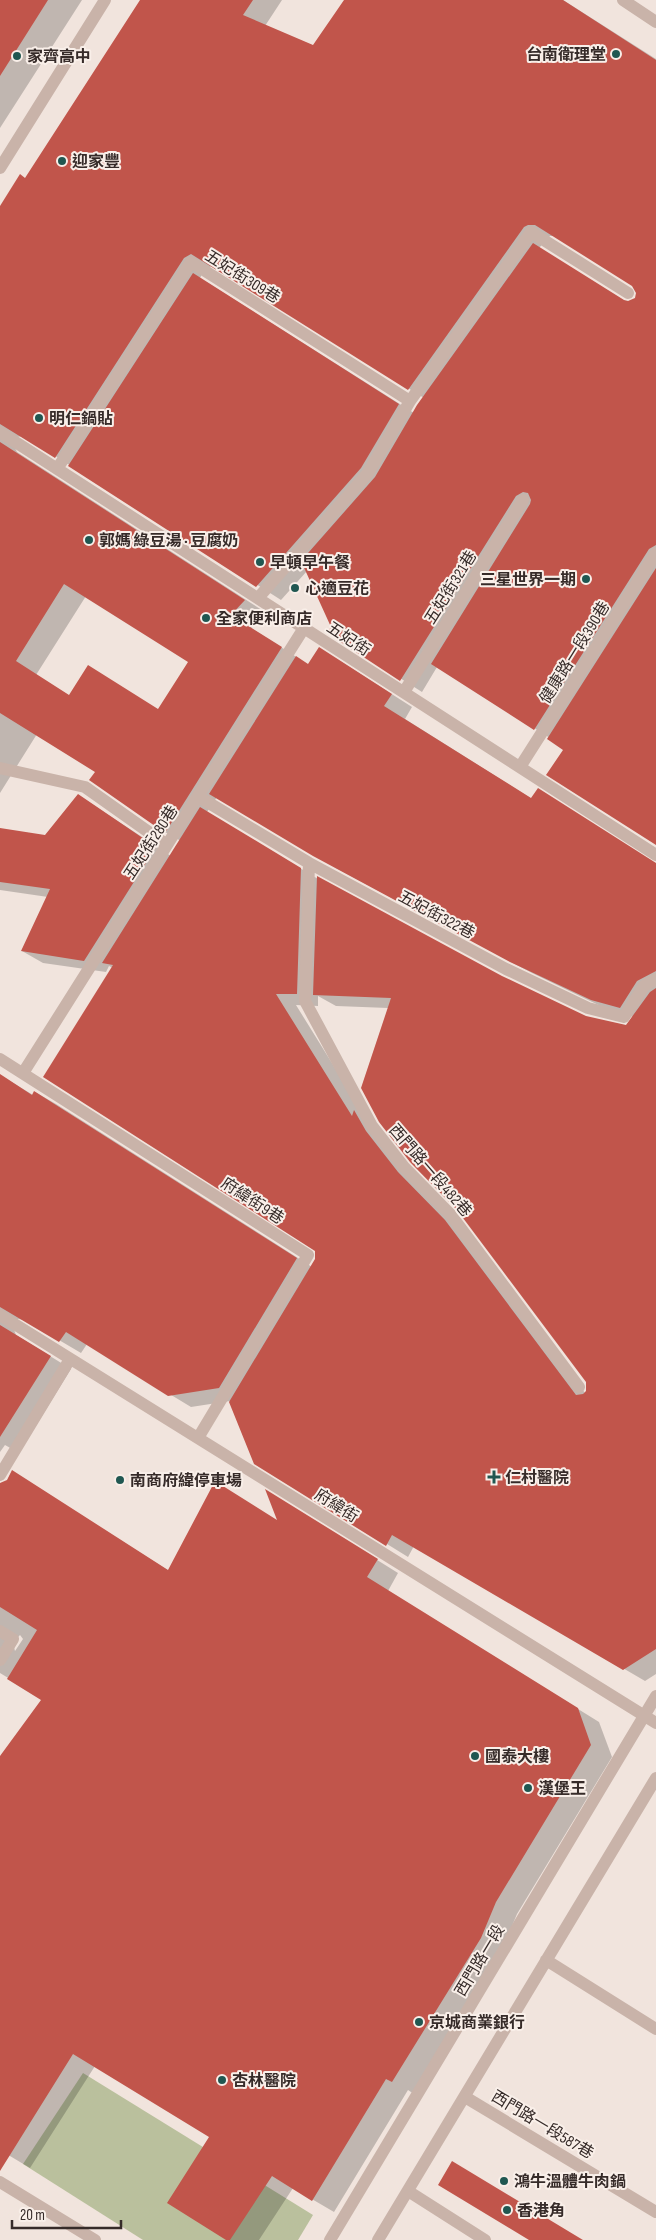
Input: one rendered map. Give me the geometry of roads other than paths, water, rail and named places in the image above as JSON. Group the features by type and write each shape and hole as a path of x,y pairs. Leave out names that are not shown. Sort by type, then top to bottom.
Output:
{"street":[{"path":"0,168 105,0"},
{"path":"623,0 656,22"},
{"path":"258,598 368,473 410,400 531,232 628,293"},
{"name":"五妃街309巷","path":"58,469 191,262 410,400"},
{"name":"五妃街","path":"0,432 656,855"},
{"name":"五妃街321巷","path":"404,692 523,500"},
{"name":"健康路一段390巷","path":"520,767 656,554"},
{"name":"五妃街280巷","path":"23,1073 304,628"},
{"path":"0,768 85,787 167,845"},
{"name":"五妃街322巷","path":"199,797 309,863 506,969 588,1008 624,1017 644,986 656,979"},
{"name":"西門路一段482巷","path":"309,863 305,1000 372,1126 404,1167 450,1215 579,1387"},
{"name":"府緯街9巷","path":"0,1059 308,1255 198,1438"},
{"name":"府緯街","path":"0,1315 656,1723"},
{"path":"0,1475 70,1359"},
{"path":"0,1631 13,1639 0,1660"},
{"name":"西門路一段","path":"330,2240 656,1696"},
{"path":"378,2240 656,1778"},
{"path":"546,1960 656,2029"},
{"name":"西門路一段587巷","path":"464,2097 656,2212"},
{"path":"0,2182 95,2240"},
{"path":"408,2191 485,2240"}],"place":[{"name":"台南衛理堂","path":"616,54"},
{"name":"家齊高中","path":"17,56"},
{"name":"迎家豐","path":"62,161"},
{"name":"明仁鍋貼","path":"39,418"},
{"name":"郭媽 綠豆湯 · 豆腐奶","path":"89,540"},
{"name":"早頓早午餐","path":"260,562"},
{"name":"三星世界一期","path":"586,579"},
{"name":"心適豆花","path":"295,588"},
{"name":"全家便利商店","path":"206,618"},
{"name":"仁村醫院","path":"494,1477"},
{"name":"南商府緯停車場","path":"120,1480"},
{"name":"國泰大樓","path":"475,1756"},
{"name":"漢堡王","path":"528,1788"},
{"name":"京城商業銀行","path":"419,2022"},
{"name":"杏林醫院","path":"222,2080"},
{"name":"鴻牛溫體牛肉鍋","path":"504,2181"},
{"name":"香港角","path":"507,2210"}]}
